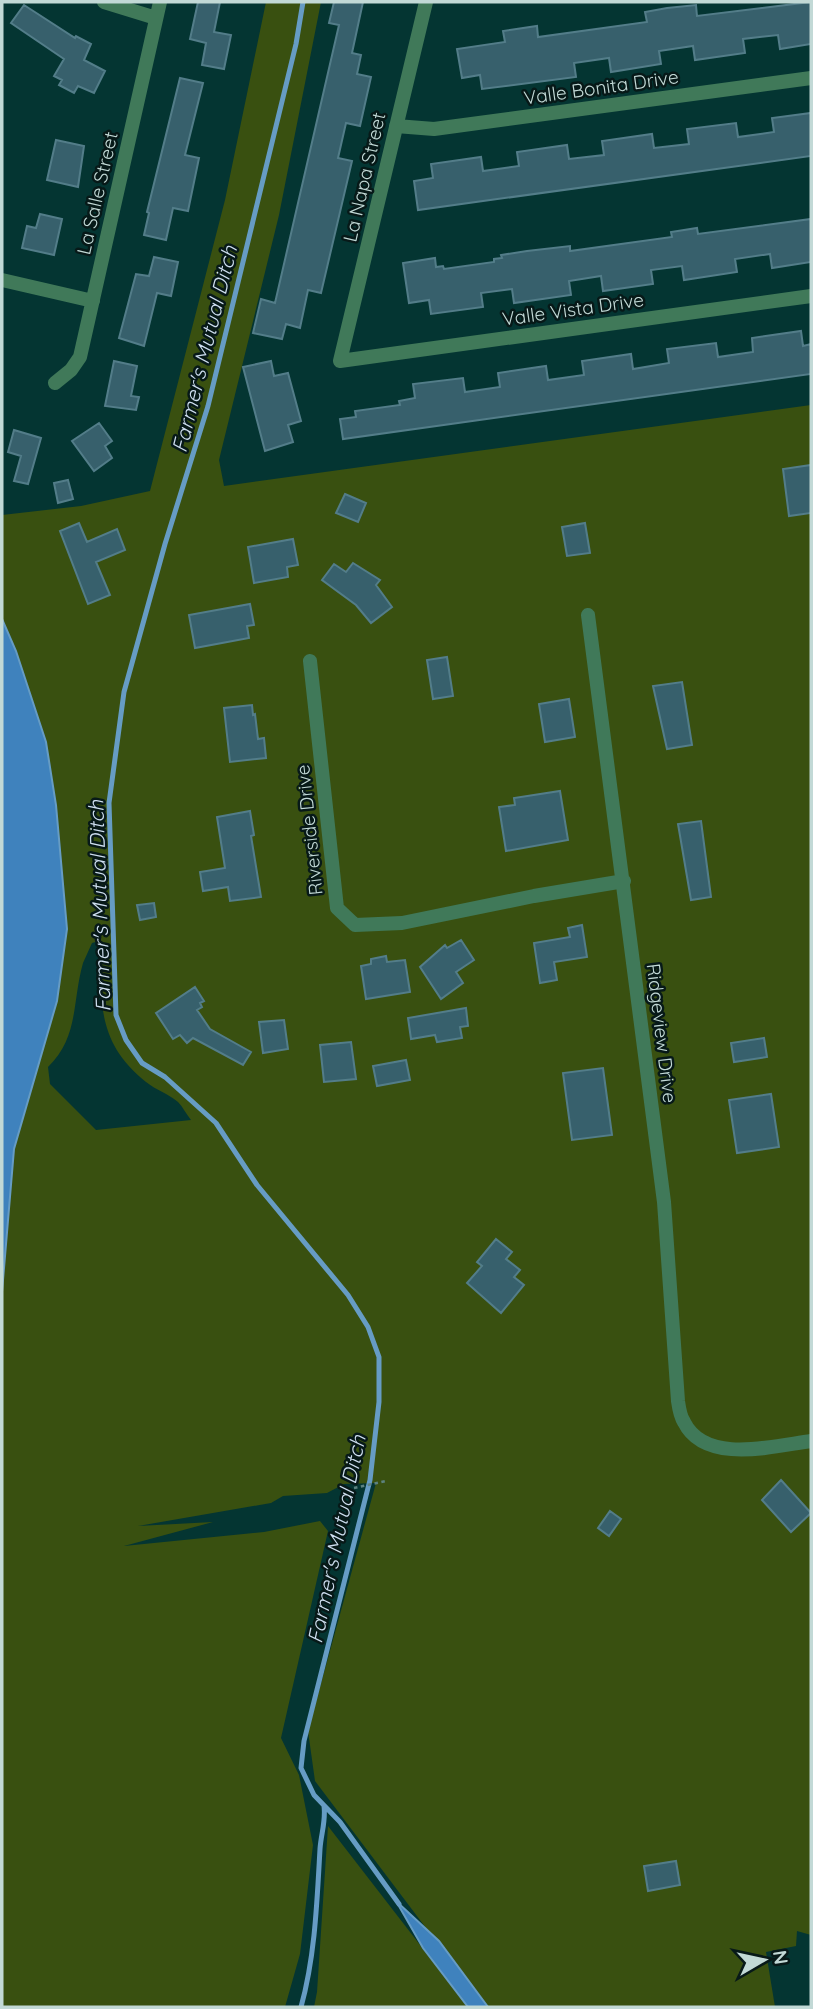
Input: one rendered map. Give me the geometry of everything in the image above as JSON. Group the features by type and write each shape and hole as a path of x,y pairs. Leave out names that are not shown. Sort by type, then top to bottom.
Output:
{"street":[{"path":"104,2 156,18"},
{"name":"La Salle Street","path":"55,383 71,370 80,357 160,2"},
{"name":"La Napa Street","path":"340,361 426,2"},
{"name":"Valle Bonita Drive","path":"396,126 434,129 811,78"},
{"path":"2,280 93,301"},
{"name":"Valle Vista Drive","path":"340,361 811,296"},
{"name":"Ridgeview Drive","path":"588,615 664,1202 678,1401 683,1422 694,1436 709,1446 728,1449 811,1441"},
{"name":"Riverside Drive","path":"310,661 337,908 355,925 402,923 624,881"}],"path":[{"path":"354,1488 386,1481"}],"green space":[{"path":"266,2 321,2 279,215 219,460 224,486 811,405 811,1935 797,1931 796,1946 766,1952 775,2007 488,2007 439,1941 426,1928 315,1781 308,1731 376,1483 344,1484 327,1493 283,1496 271,1503 138,1526 213,1522 124,1546 264,1532 320,1521 328,1531 281,1738 299,1775 313,1845 300,1954 285,2007 2,2007 2,1292 14,1149 57,1001 67,929 56,805 46,742 16,651 2,619 2,515 81,506 150,491 225,200","holes":["99,941 105,1019 118,1051 129,1067 146,1082 178,1102 191,1120 96,1130 50,1084 48,1067 58,1056 70,1031 83,963 92,943"]},
{"path":"328,1826 468,2007 314,2007"}],"water":[{"path":"2,619 16,651 46,742 56,805 67,929 57,1001 14,1149 2,1292"},
{"path":"396,1901 439,1941 488,2007 468,2007 423,1948"}],"building":[{"path":"198,2 220,2 214,32 231,35 224,69 202,65 206,43 190,39"},
{"path":"334,2 363,2 352,53 361,55 357,74 371,77 360,126 346,123 338,158 352,161 321,293 308,290 300,328 286,324 282,339 253,333 261,299 275,303 339,25 329,23"},
{"path":"811,2 811,44 780,49 778,35 743,39 745,53 695,60 693,46 659,51 661,64 611,72 609,58 574,63 576,77 482,89 480,75 462,78 457,49 505,42 503,31 537,26 538,37 647,22 645,12 667,8 696,5 697,16"},
{"path":"24,5 75,38 76,36 91,44 84,60 105,71 94,93 78,86 74,93 59,85 62,80 54,76 64,59 11,23"},
{"path":"180,78 203,83 185,155 199,158 188,211 173,208 166,240 144,235 149,213 147,212"},
{"path":"811,113 811,156 418,210 414,181 433,178 431,164 481,157 483,171 519,166 517,152 567,145 569,159 604,155 602,141 652,134 654,148 689,144 687,129 736,123 738,137 774,132 772,118"},
{"path":"56,140 84,146 78,187 47,180"},
{"path":"40,214 62,219 54,255 22,248 27,226 36,228"},
{"path":"811,219 811,262 772,268 770,254 735,259 737,272 684,280 682,266 651,270 653,284 603,291 601,276 569,281 571,295 514,303 512,289 481,293 483,307 431,314 429,300 409,303 403,263 435,258 436,267 443,266 444,269 494,262 494,259 502,258 501,255 527,251 570,246 570,251 672,237 671,232 697,228 698,234"},
{"path":"154,257 178,262 171,296 157,293 144,346 119,338 136,274 149,276"},
{"path":"801,331 803,346 811,344 811,374 343,439 340,419 356,417 355,411 400,405 399,401 415,398 413,384 463,378 465,392 500,387 498,373 546,366 548,380 584,375 582,361 631,354 633,369 669,363 667,349 716,343 718,357 753,352 752,338"},
{"path":"114,361 137,366 131,396 139,397 136,410 105,406"},
{"path":"271,361 274,376 288,373 301,421 288,425 293,442 265,451 243,367"},
{"path":"99,423 112,441 105,446 112,458 94,471 72,441"},
{"path":"14,430 41,438 28,484 14,481 21,456 8,452"},
{"path":"811,465 811,513 789,516 783,469"},
{"path":"68,480 73,499 58,503 54,483"},
{"path":"345,494 366,503 358,522 336,513"},
{"path":"79,523 87,542 117,529 125,550 96,562 110,595 88,604 60,531"},
{"path":"585,523 590,553 567,556 562,527"},
{"path":"293,539 298,565 287,567 288,577 254,583 248,547"},
{"path":"353,563 380,580 376,585 392,607 371,623 356,605 322,580 334,564 346,572"},
{"path":"250,604 254,625 247,626 249,638 195,648 189,615"},
{"path":"447,657 453,696 433,699 427,660"},
{"path":"682,682 692,745 667,749 653,686"},
{"path":"569,699 575,737 545,742 539,704"},
{"path":"252,705 258,739 264,738 266,758 230,762 224,708"},
{"path":"560,791 568,840 506,851 499,807 515,805 514,798"},
{"path":"250,811 254,835 251,836 261,897 230,901 228,887 203,891 200,872 225,868 217,817"},
{"path":"701,821 711,897 691,900 678,824"},
{"path":"154,903 156,917 140,920 137,905"},
{"path":"582,925 587,957 554,962 557,980 540,983 534,943 570,937 568,928"},
{"path":"461,940 474,960 456,972 463,983 441,999 420,967 445,945 447,948"},
{"path":"386,956 387,962 405,960 410,992 366,999 361,966 371,964 371,959"},
{"path":"195,987 204,1001 200,1003 202,1007 197,1010 210,1029 251,1052 243,1065 193,1038 187,1043 180,1035 173,1039 156,1013"},
{"path":"466,1008 468,1026 460,1027 462,1038 437,1042 435,1035 411,1039 408,1018"},
{"path":"284,1020 288,1049 263,1053 259,1022"},
{"path":"764,1038 767,1057 734,1062 731,1043"},
{"path":"351,1042 356,1079 324,1082 320,1045"},
{"path":"406,1060 410,1080 377,1086 373,1066"},
{"path":"603,1068 612,1135 572,1140 563,1073"},
{"path":"771,1094 779,1147 737,1153 729,1100"},
{"path":"496,1239 512,1252 506,1259 520,1270 514,1277 524,1285 501,1313 467,1283 482,1266 477,1262"},
{"path":"781,1480 811,1513 791,1532 762,1500"},
{"path":"610,1511 621,1519 609,1536 598,1528"},
{"path":"676,1861 680,1885 648,1891 644,1866"}],"waterway":[{"name":"Farmer's Mutual Ditch","path":"303,2 296,44 208,406 165,544 124,692 109,803 116,1015 126,1040 142,1063 165,1077 216,1123 257,1185 348,1295 368,1327 379,1357 379,1402 370,1480 304,1741 301,1768 314,1795 340,1822 399,1904"},
{"path":"301,2007 312,1949 324,1806"}]}
